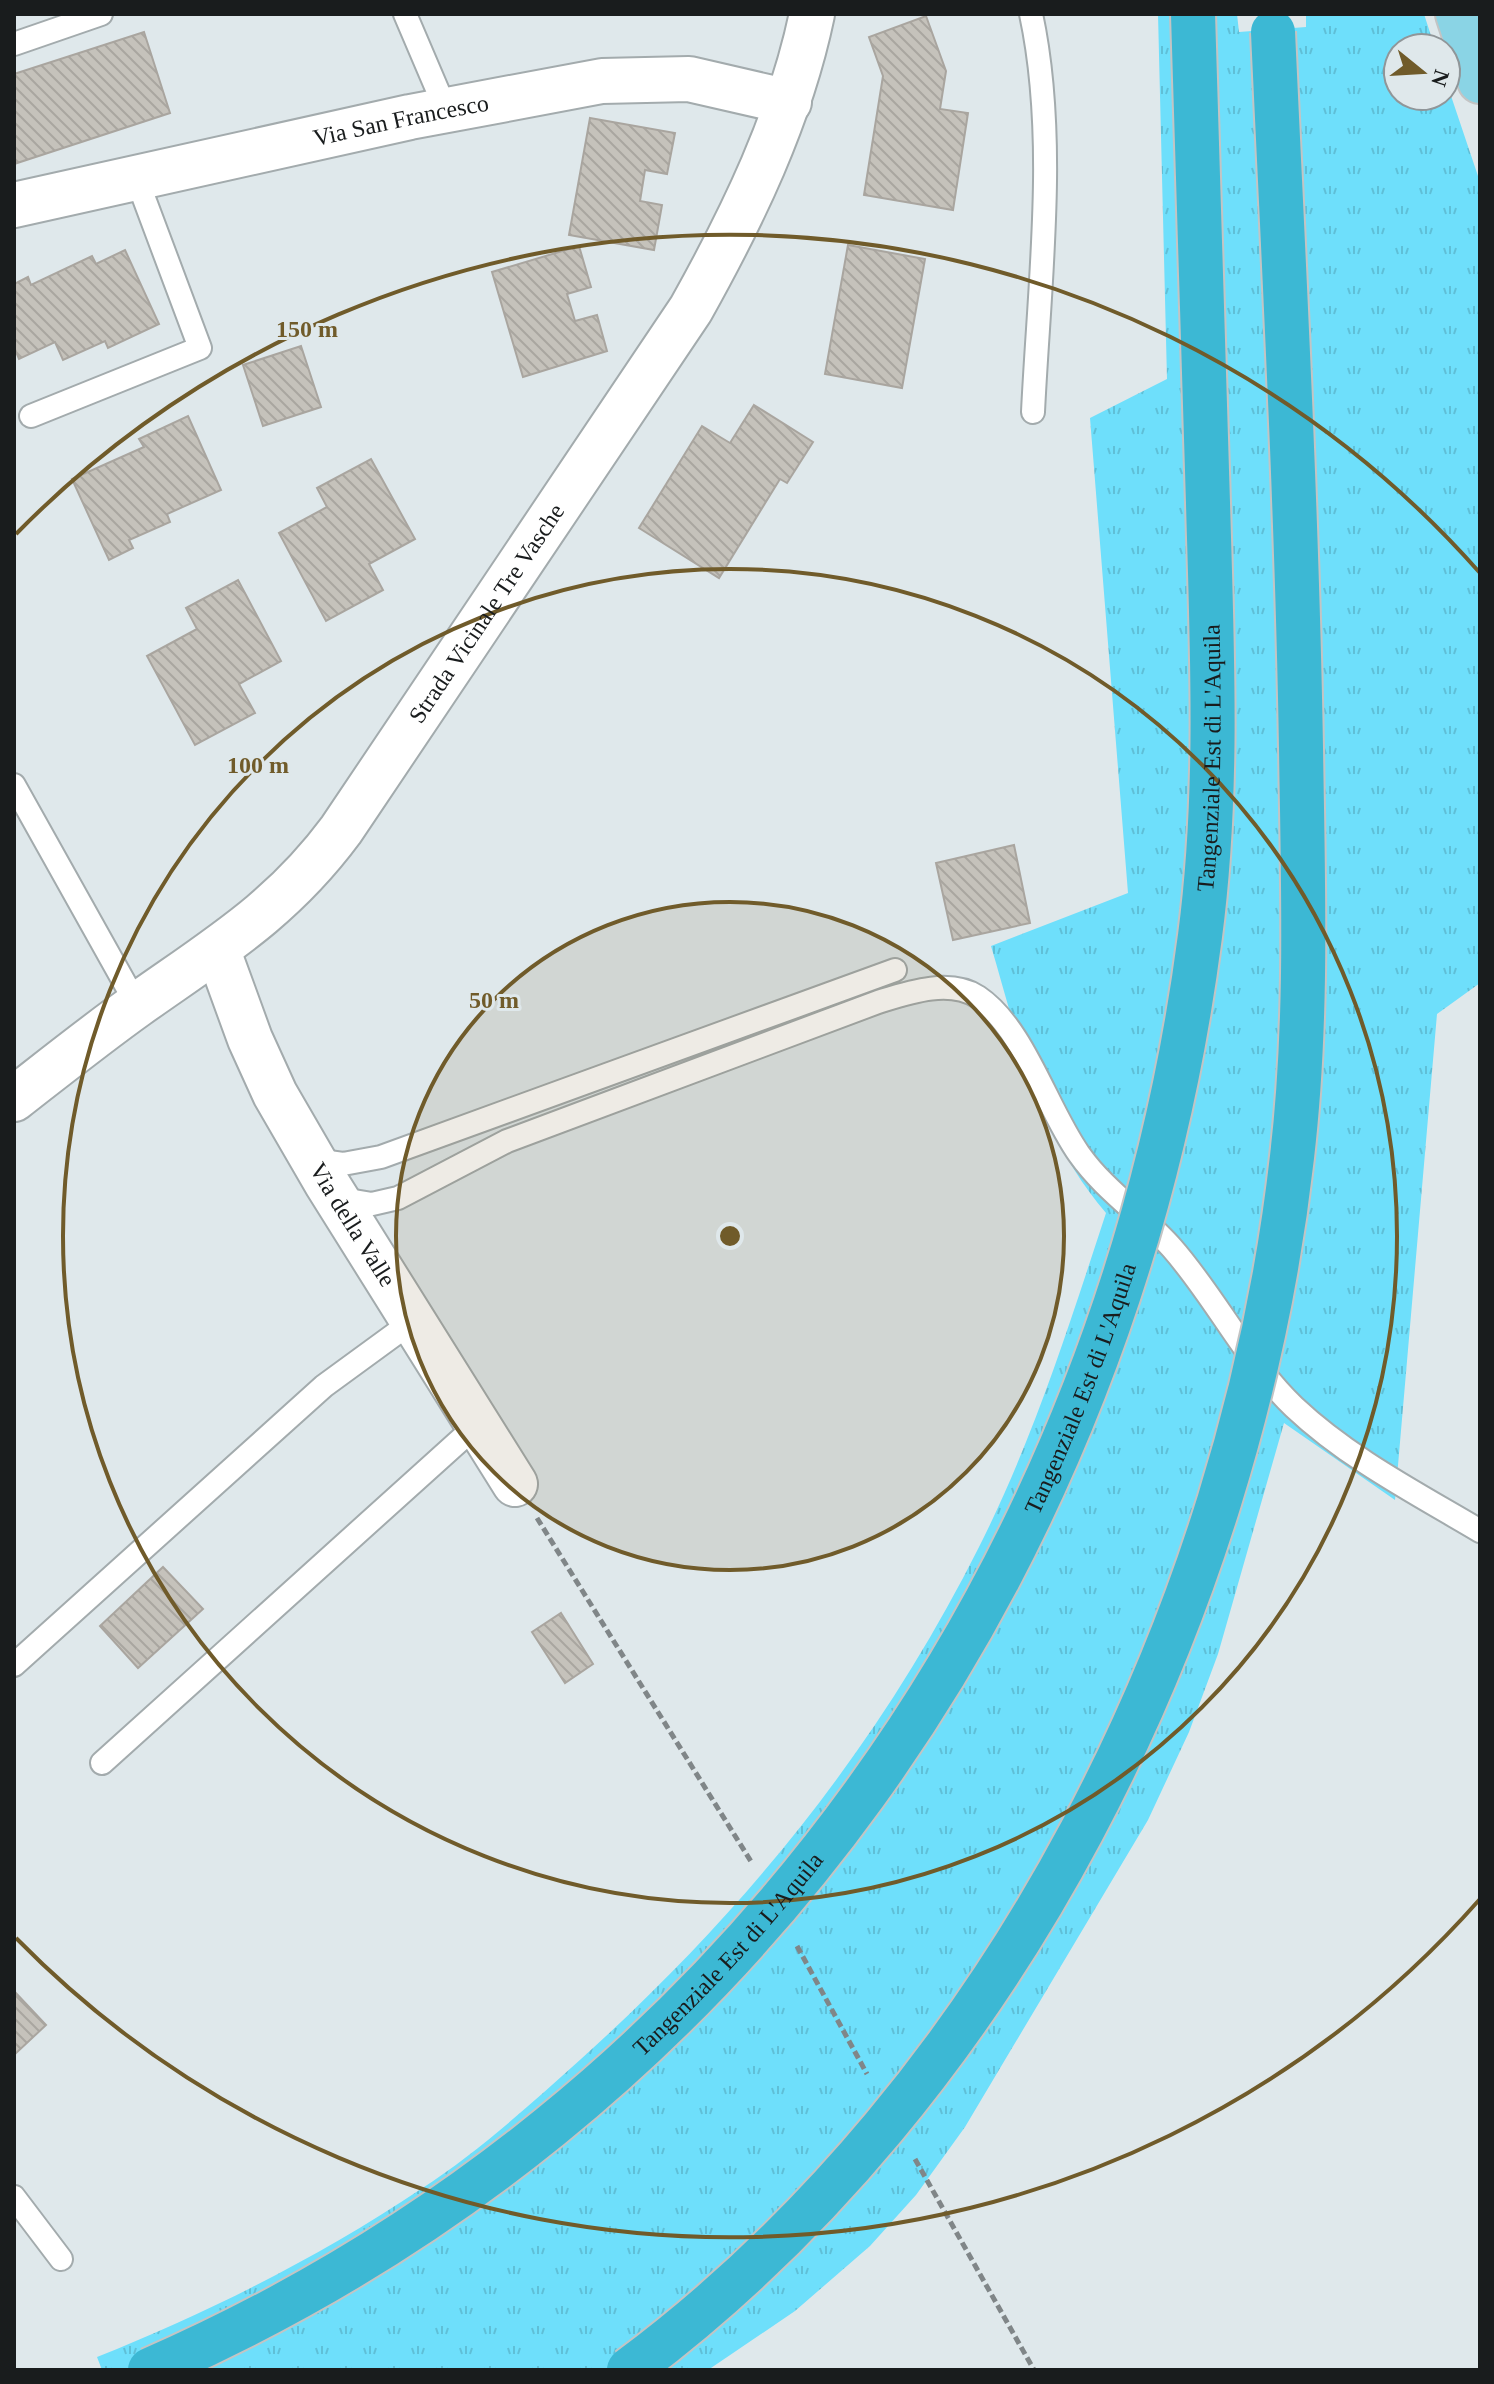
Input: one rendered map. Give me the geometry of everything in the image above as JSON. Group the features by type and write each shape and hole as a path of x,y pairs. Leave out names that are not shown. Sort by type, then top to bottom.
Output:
{"highway":[{"name":"Tangenziale Est di L'Aquila","path":"150,2370 233,2334 334,2277 447,2206 558,2120 657,2033 749,1942 851,1816 944,1678 1026,1527 1070,1429 1125,1277 1159,1155 1185,1032 1201,934 1211,813 1211,612 1193,14"},
{"path":"629,2370 686,2328 777,2244 848,2168 935,2063 1006,1964 1056,1879 1144,1704 1219,1499 1270,1298 1284,1220 1298,1092 1304,953 1298,570 1273,32"}],"main road":[{"path":"1458,14 1480,81"}],"street":[{"name":"Strada Vicinale Tre Vasche","path":"14,1099 137,1005 218,951 287,894 333,841 660,360 733,232 789,102 812,14"},
{"name":"Via San Francesco","path":"14,205 446,110 602,81 661,77 717,84 789,102"},
{"name":"Via della Valle","path":"218,951 262,1068 336,1198 515,1484"}],"lane":[{"path":"14,44 101,14"},
{"path":"405,14 446,110"},
{"path":"1031,14 1041,79 1044,133 1033,412"},
{"path":"31,416 200,348 136,177"},
{"path":"14,785 137,1005"},
{"path":"314,1160 343,1164 381,1157 895,970"},
{"path":"336,1198 362,1203 388,1201 507,1141 878,1002 934,989 963,991 986,1003 1018,1044 1080,1155 1111,1192 1170,1245 1295,1408 1363,1460 1480,1531"},
{"path":"14,1665 324,1386 413,1321"},
{"path":"102,1763 478,1424"},
{"path":"14,2197 61,2259"}],"green space":[{"path":"1158,14 1237,14 1239,32 1306,27 1306,14 1424,14 1430,32 1382,32 1382,112 1456,112 1480,182 1480,983 1437,1014 1395,1500 1284,1423 1218,1654 1189,1732 1148,1820 965,2127 916,2195 870,2246 795,2311 708,2370 102,2370 97,2357 263,2282 382,2214 442,2175 581,2059 699,1944 804,1822 853,1757 940,1620 979,1547 1016,1466 1049,1382 1106,1213 1083,1183 1047,1119 1022,1052 991,946 1128,893 1090,418 1167,379"}],"building":[{"path":"926,16 946,71 940,109 968,113 953,210 864,195 883,76 869,37"},
{"path":"144,32 170,113 14,164 14,74"},
{"path":"590,118 675,133 667,174 645,170 640,201 662,205 654,250 569,235"},
{"path":"848,245 925,259 902,388 825,374"},
{"path":"579,246 591,287 567,294 575,321 597,315 607,351 523,377 492,272"},
{"path":"125,250 159,324 108,348 105,341 63,360 55,342 19,359 14,347 14,284 28,277 31,285 92,256 96,264"},
{"path":"301,346 321,407 263,426 243,365"},
{"path":"754,405 813,442 787,483 780,479 719,578 639,528 702,426 730,443"},
{"path":"188,416 221,490 167,514 170,522 129,540 133,548 109,560 72,479 144,447 139,439"},
{"path":"371,459 415,539 369,564 383,590 326,621 279,533 327,507 317,488"},
{"path":"238,580 281,661 239,684 255,713 195,745 147,656 197,629 186,608"},
{"path":"1014,845 1030,923 953,940 936,863"},
{"path":"163,1567 203,1609 138,1668 100,1626"},
{"path":"561,1613 593,1664 565,1683 532,1632"},
{"path":"14,1991 46,2025 14,2055"}]}
